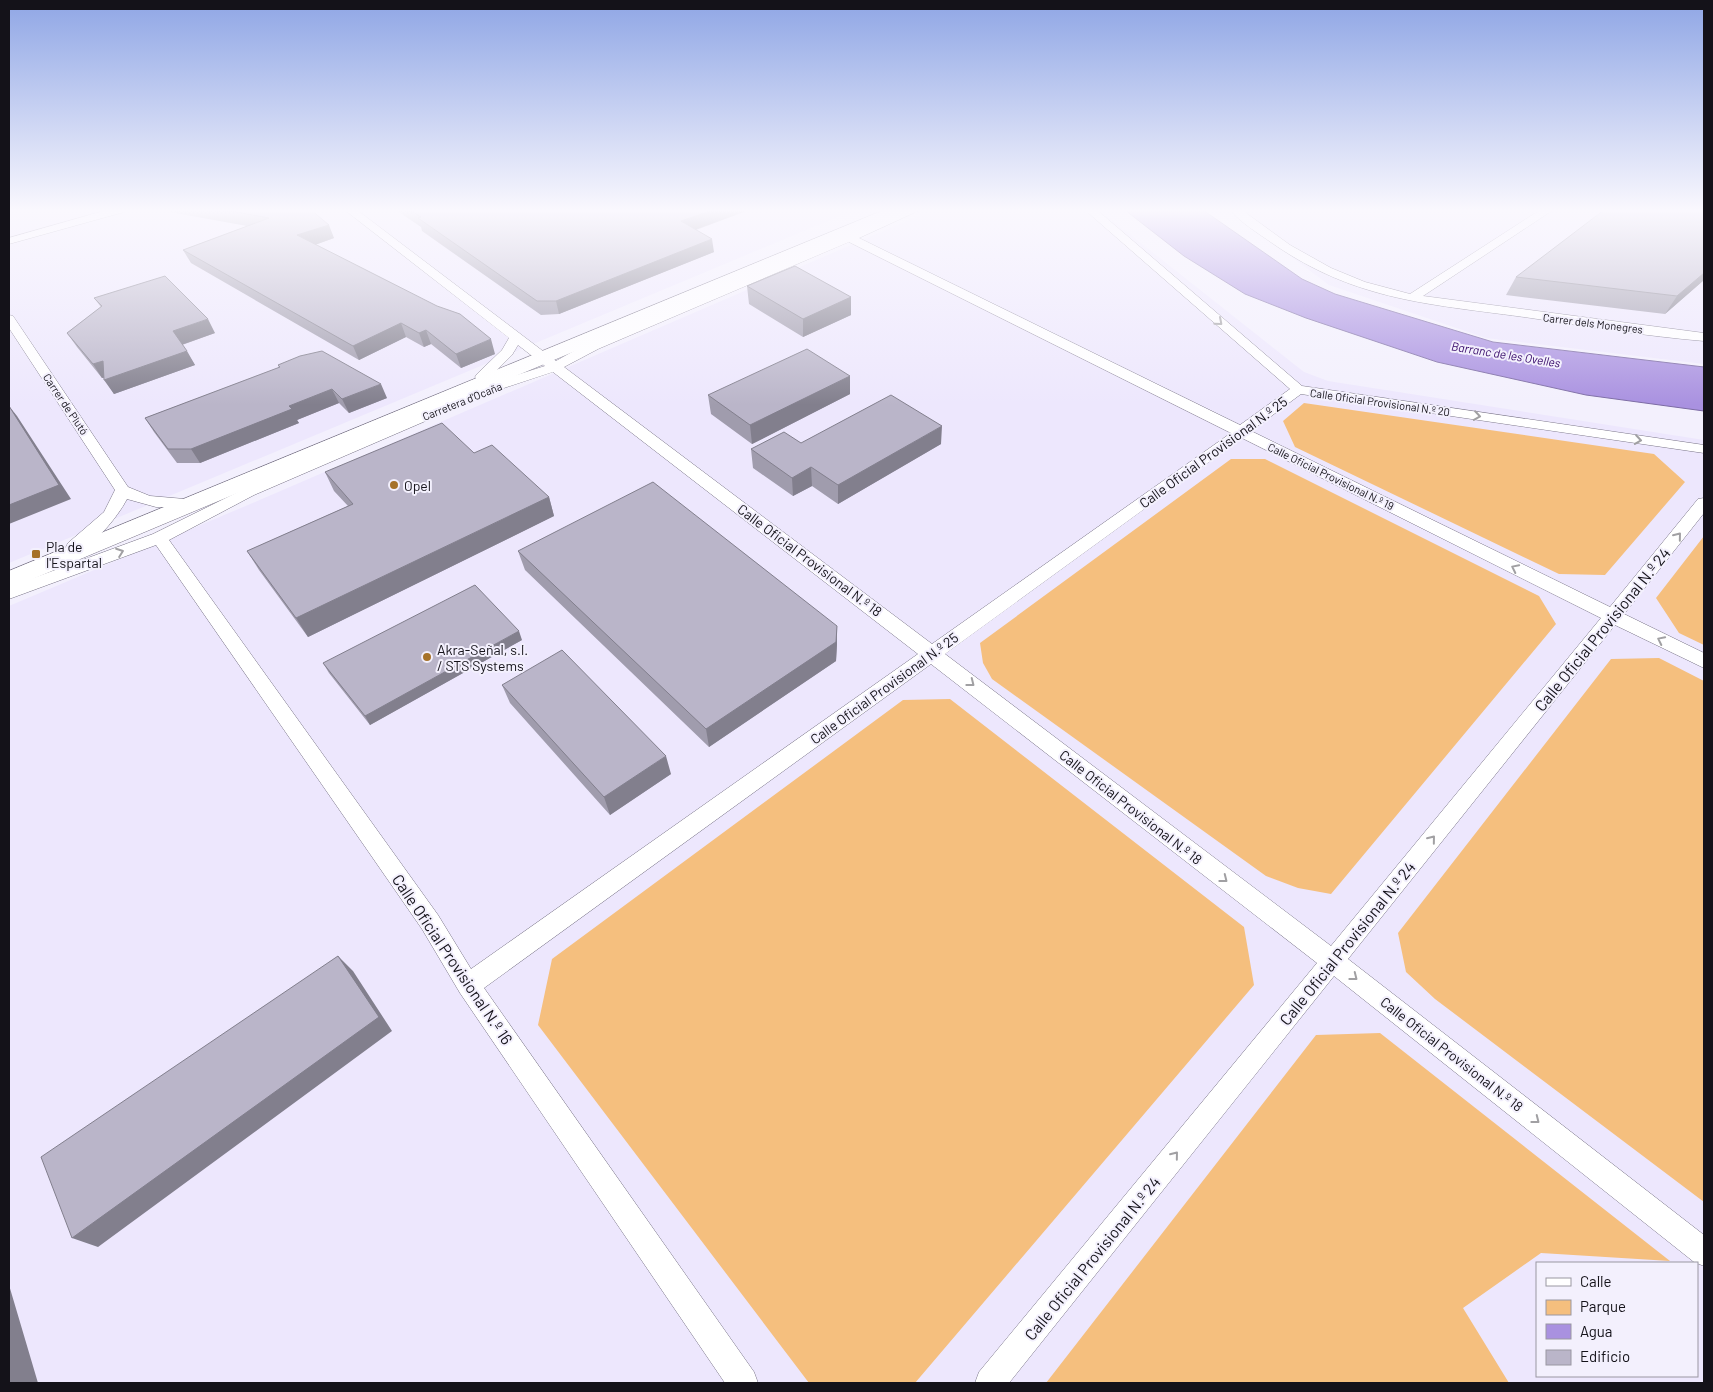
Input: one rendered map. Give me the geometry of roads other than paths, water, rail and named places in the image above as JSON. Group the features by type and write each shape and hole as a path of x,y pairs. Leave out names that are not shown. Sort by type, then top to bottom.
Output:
{"main road":[{"name":"Carretera d'Ocaña","path":"9,574 482,377 544,360 736,275"},
{"name":"Carretera d'Ocaña","path":"9,581 745,275"}],"street":[{"name":"Calle Oficial Provisional N.º 18","path":"436,275 516,336 544,360 932,653 1333,961 1704,1252"},
{"name":"Carretera d'Ocaña","path":"9,593 159,538 258,488 490,388 544,360 593,346 762,275"},
{"name":"Calle Oficial Provisional N.º 19","path":"925,275 1704,661"},
{"name":"Calle Oficial Provisional N.º 20","path":"1165,275 1298,389 1704,449"},
{"name":"Carrer dels Monegres","path":"1336,275 1393,294 1457,306 1704,337"},
{"path":"1414,297 1448,275"},
{"name":"Carrer de Plutó","path":"9,319 123,490"},
{"path":"482,377 507,352 516,336"},
{"name":"Calle Oficial Provisional N.º 25","path":"468,985 1242,432 1298,389"},
{"path":"74,547 110,516 118,506 123,490 134,497 155,504 179,503"},
{"name":"Calle Oficial Provisional N.º 24","path":"990,1383 1704,503"},
{"name":"Calle Oficial Provisional N.º 16","path":"159,538 430,922 468,985 742,1383"}],"water":[{"name":"Barranc de les Ovelles","path":"1214,275 1296,275 1335,294 1493,342 1704,367 1704,411 1586,395 1437,362 1306,318 1245,294"}],"place":[{"name":"Opel","path":"394,485"},
{"name":"Pla de l'Espartal","path":"36,554"},
{"name":"Akra-Señal, s.l. / STS Systems","path":"427,657"}]}
